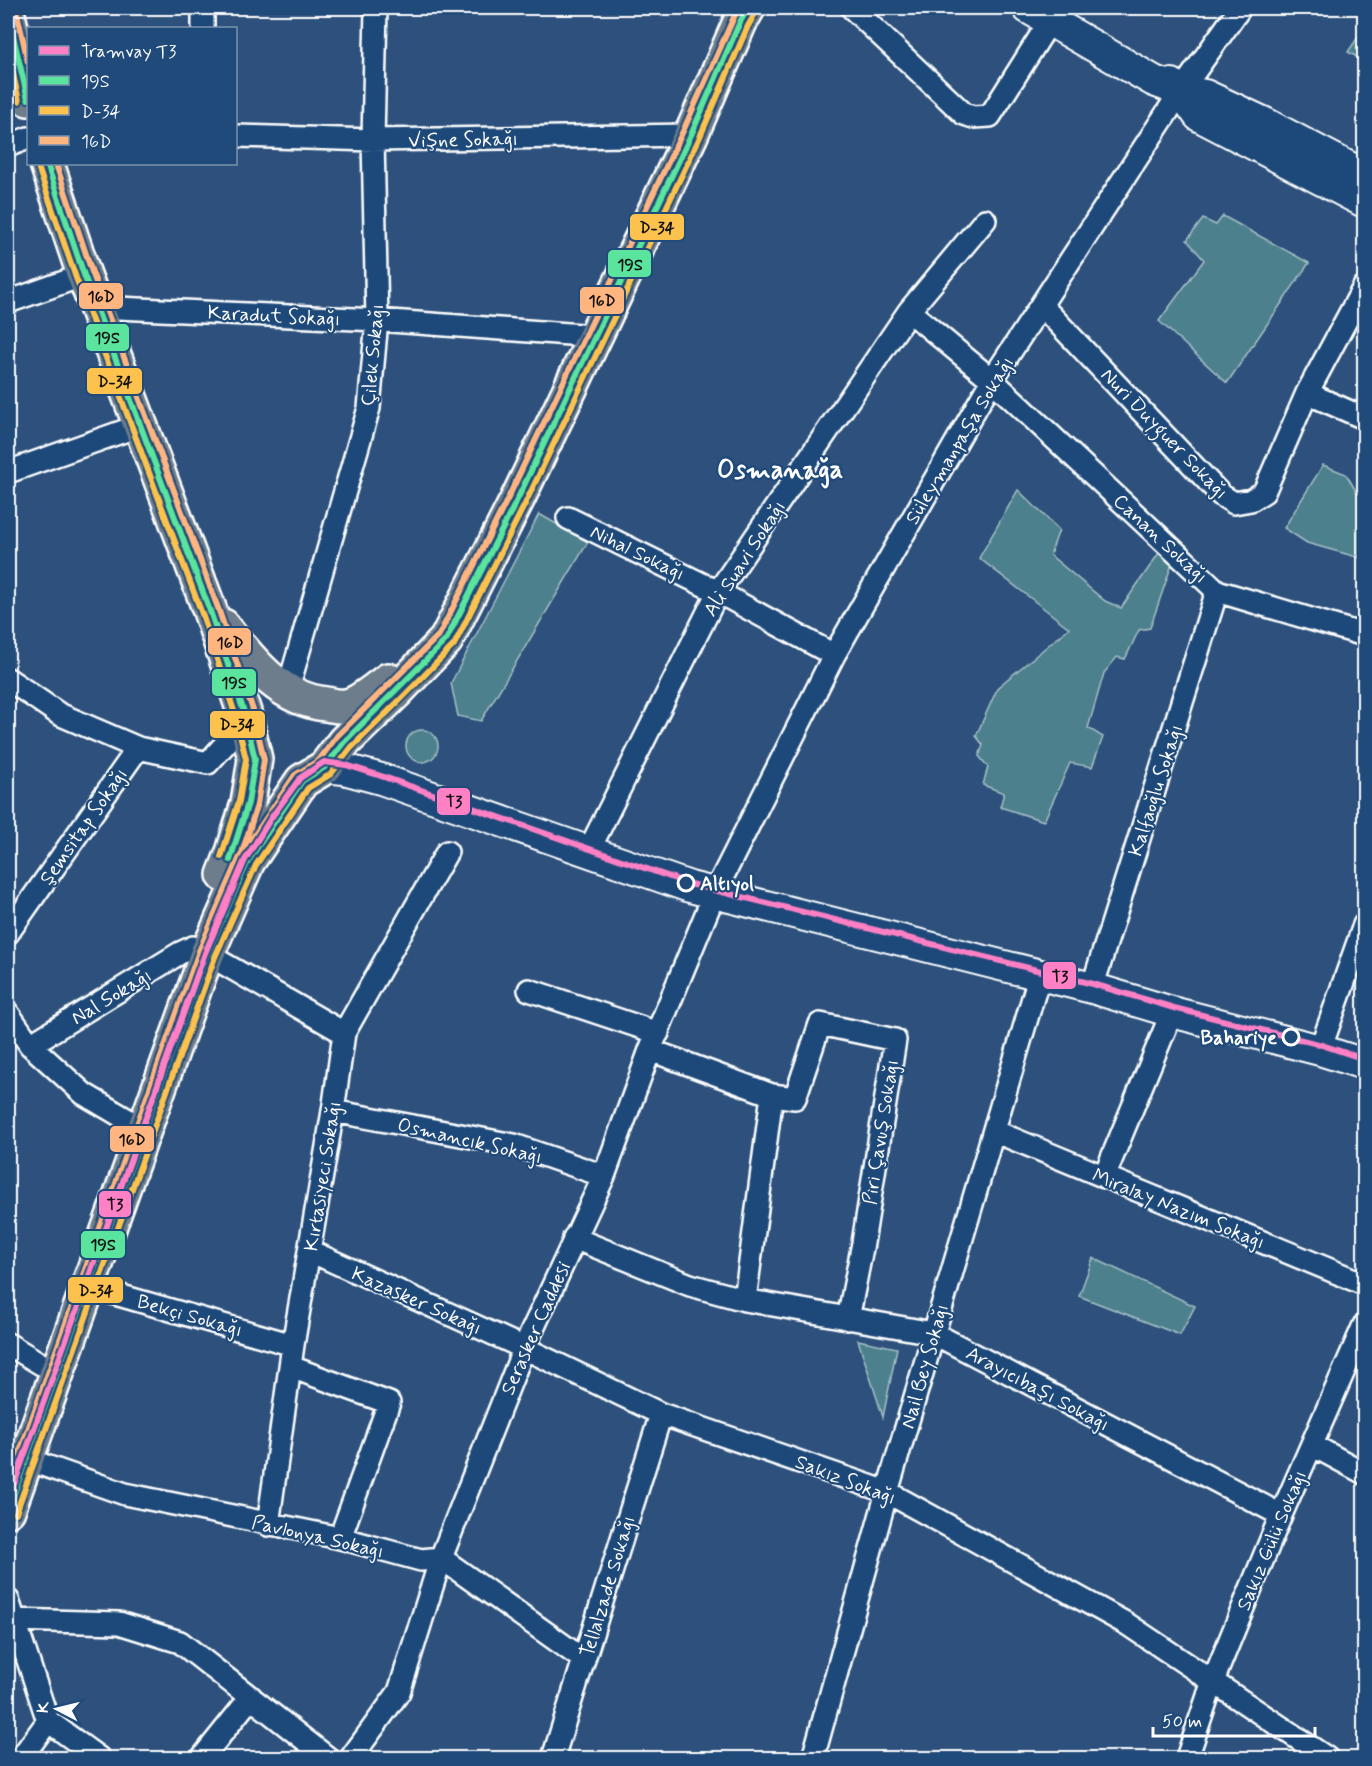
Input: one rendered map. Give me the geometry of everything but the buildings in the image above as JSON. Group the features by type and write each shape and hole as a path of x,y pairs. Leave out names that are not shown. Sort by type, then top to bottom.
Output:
{"main road":[{"path":"8,1510 12,1455 41,1364 128,1120 200,951 248,861 302,781 325,767 344,742 446,640 596,336 748,8"},
{"path":"8,15 27,95"},
{"path":"12,1455 87,1286 233,852 248,803 255,759 244,712 210,611 84,275 47,165"},
{"path":"210,611 260,672 287,692 314,703 345,706 363,698 446,640"}],"street":[{"path":"203,8 203,27"},
{"name":"Çilek Sokağı","path":"287,692 369,408 377,320 373,140 376,8"},
{"path":"852,8 964,114 973,117 990,116 1043,12 1158,71 1181,91 1199,116 1365,202"},
{"name":"Süleymanpaşa Sokağı","path":"715,894 834,655 992,380 1181,91 1240,8"},
{"path":"1181,91 1205,95 1365,175"},
{"name":"Vişne Sokağı","path":"237,136 373,140 691,135"},
{"path":"8,146 27,138"},
{"name":"Ali Suavi Sokağı","path":"588,852 718,592 909,311 985,220"},
{"path":"8,302 84,275"},
{"name":"Nuri Duyguer Sokağı","path":"1041,305 1221,495 1234,503 1251,500 1264,492 1306,393 1365,287"},
{"name":"Karadut Sokağı","path":"96,307 377,320 596,336"},
{"path":"909,311 992,380"},
{"name":"Canan Sokağı","path":"992,380 1217,591 1365,636"},
{"path":"1306,393 1365,418"},
{"path":"8,472 141,425"},
{"name":"Nihal Sokağı","path":"568,518 718,592 834,655"},
{"name":"Kalfaoğlu Sokağı","path":"1092,988 1217,591"},
{"path":"8,679 59,714 138,748 208,763 237,731"},
{"name":"Şemsitap Sokağı","path":"8,933 138,748"},
{"path":"325,767 344,769 381,779 715,894 1040,974 1365,1064"},
{"name":"Kırtasiyeci Sokağı","path":"268,1525 293,1345 344,1033 447,852"},
{"name":"Serasker Caddesi","path":"351,1758 399,1692 441,1558 524,1348 604,1176 654,1041 715,894"},
{"path":"1320,1050 1365,925"},
{"path":"200,951 344,1033"},
{"name":"Nal Sokağı","path":"30,1045 180,953 200,951"},
{"name":"Nail Bey Sokağı","path":"813,1758 933,1333 1040,974"},
{"path":"529,990 654,1041 772,1095 745,1300"},
{"path":"1104,1177 1172,1012"},
{"path":"8,1013 30,1045 84,1094 128,1120"},
{"name":"Piri Çavuş Sokağı","path":"772,1095 795,1098 820,1024 895,1040 848,1319"},
{"name":"Osmancık Sokağı","path":"333,1111 514,1145 604,1176"},
{"name":"Miralay Nazım Sokağı","path":"994,1131 1365,1284"},
{"name":"Arayıcıbaşı Sokağı","path":"574,1238 690,1285 745,1300 933,1333 1281,1515"},
{"name":"Kazasker Sokağı","path":"310,1251 524,1348"},
{"name":"Bekçi Sokağı","path":"87,1286 293,1345"},
{"name":"Sakız Gülü Sokağı","path":"1187,1758 1213,1681 1281,1515 1365,1325"},
{"path":"8,1344 41,1364"},
{"name":"Sakız Sokağı","path":"524,1348 661,1414 887,1492 1127,1624 1328,1758"},
{"path":"291,1367 389,1403 340,1538"},
{"name":"Tellalzade Sokağı","path":"554,1758 661,1414"},
{"path":"1312,1445 1365,1473"},
{"name":"Pavlonya Sokağı","path":"12,1455 125,1494 340,1538 421,1560 441,1558"},
{"path":"441,1558 584,1660"},
{"path":"8,1600 48,1721 99,1758"},
{"path":"13,1620 119,1623 180,1642 328,1758"},
{"path":"202,1758 250,1697"},
{"path":"21,1758 48,1721"}],"green space":[{"path":"1364,28 1364,61 1348,52"},
{"path":"1223,216 1309,263 1227,383 1159,321 1204,260 1187,240 1203,219 1216,225"},
{"path":"1323,465 1346,474 1364,504 1364,559 1307,543 1284,528"},
{"path":"1018,490 1059,530 1050,555 1105,601 1121,608 1166,543 1180,556 1172,564 1150,628 1139,630 1125,659 1117,657 1104,673 1088,728 1103,737 1092,767 1070,763 1044,821 1000,807 1004,793 983,785 988,767 979,756 983,745 976,736 998,687 1069,628 979,558"},
{"path":"539,514 588,542 481,721 458,716 451,683"},
{"path":"422,730 433,735 438,746 433,757 422,762 411,757 406,746 411,735"},
{"path":"1093,1258 1195,1306 1180,1335 1079,1296"},
{"path":"858,1340 897,1348 883,1417"}],"tram line":[{"name":"T3","path":"8,1501 205,953 245,860 271,818 300,778 324,762 346,765 381,776 690,884 1093,984 1174,1008 1322,1045 1364,1059"}],"transit line":[{"name":"16D","path":"8,1485 199,951 240,857 295,775 319,760 337,736 439,635 509,496 683,131 738,8"},
{"name":"19S","path":"8,1510 207,954 248,861 302,781 325,767 344,742 446,640 517,500 691,135 748,8"},
{"name":"D-34","path":"16,1513 215,957 256,865 308,788 331,774 351,748 454,645 525,504 699,139 756,12"},
{"name":"16D","path":"17,13 27,58"},
{"name":"19S","path":"8,15 27,95"},
{"name":"D-34","path":"8,52 19,101"},
{"name":"19S","path":"47,165 84,275 210,611 244,712 255,759 248,803 230,860"},
{"name":"16D","path":"56,165 92,272 218,608 253,710 264,760 257,805 239,863"},
{"name":"D-34","path":"38,167 76,278 202,614 235,714 246,759 239,801 221,857"}],"place":[{"name":"Altıyol","path":"686,883"},
{"name":"Bahariye","path":"1291,1037"}],"district":[{"name":"Osmanağa","path":"780,469"}]}
